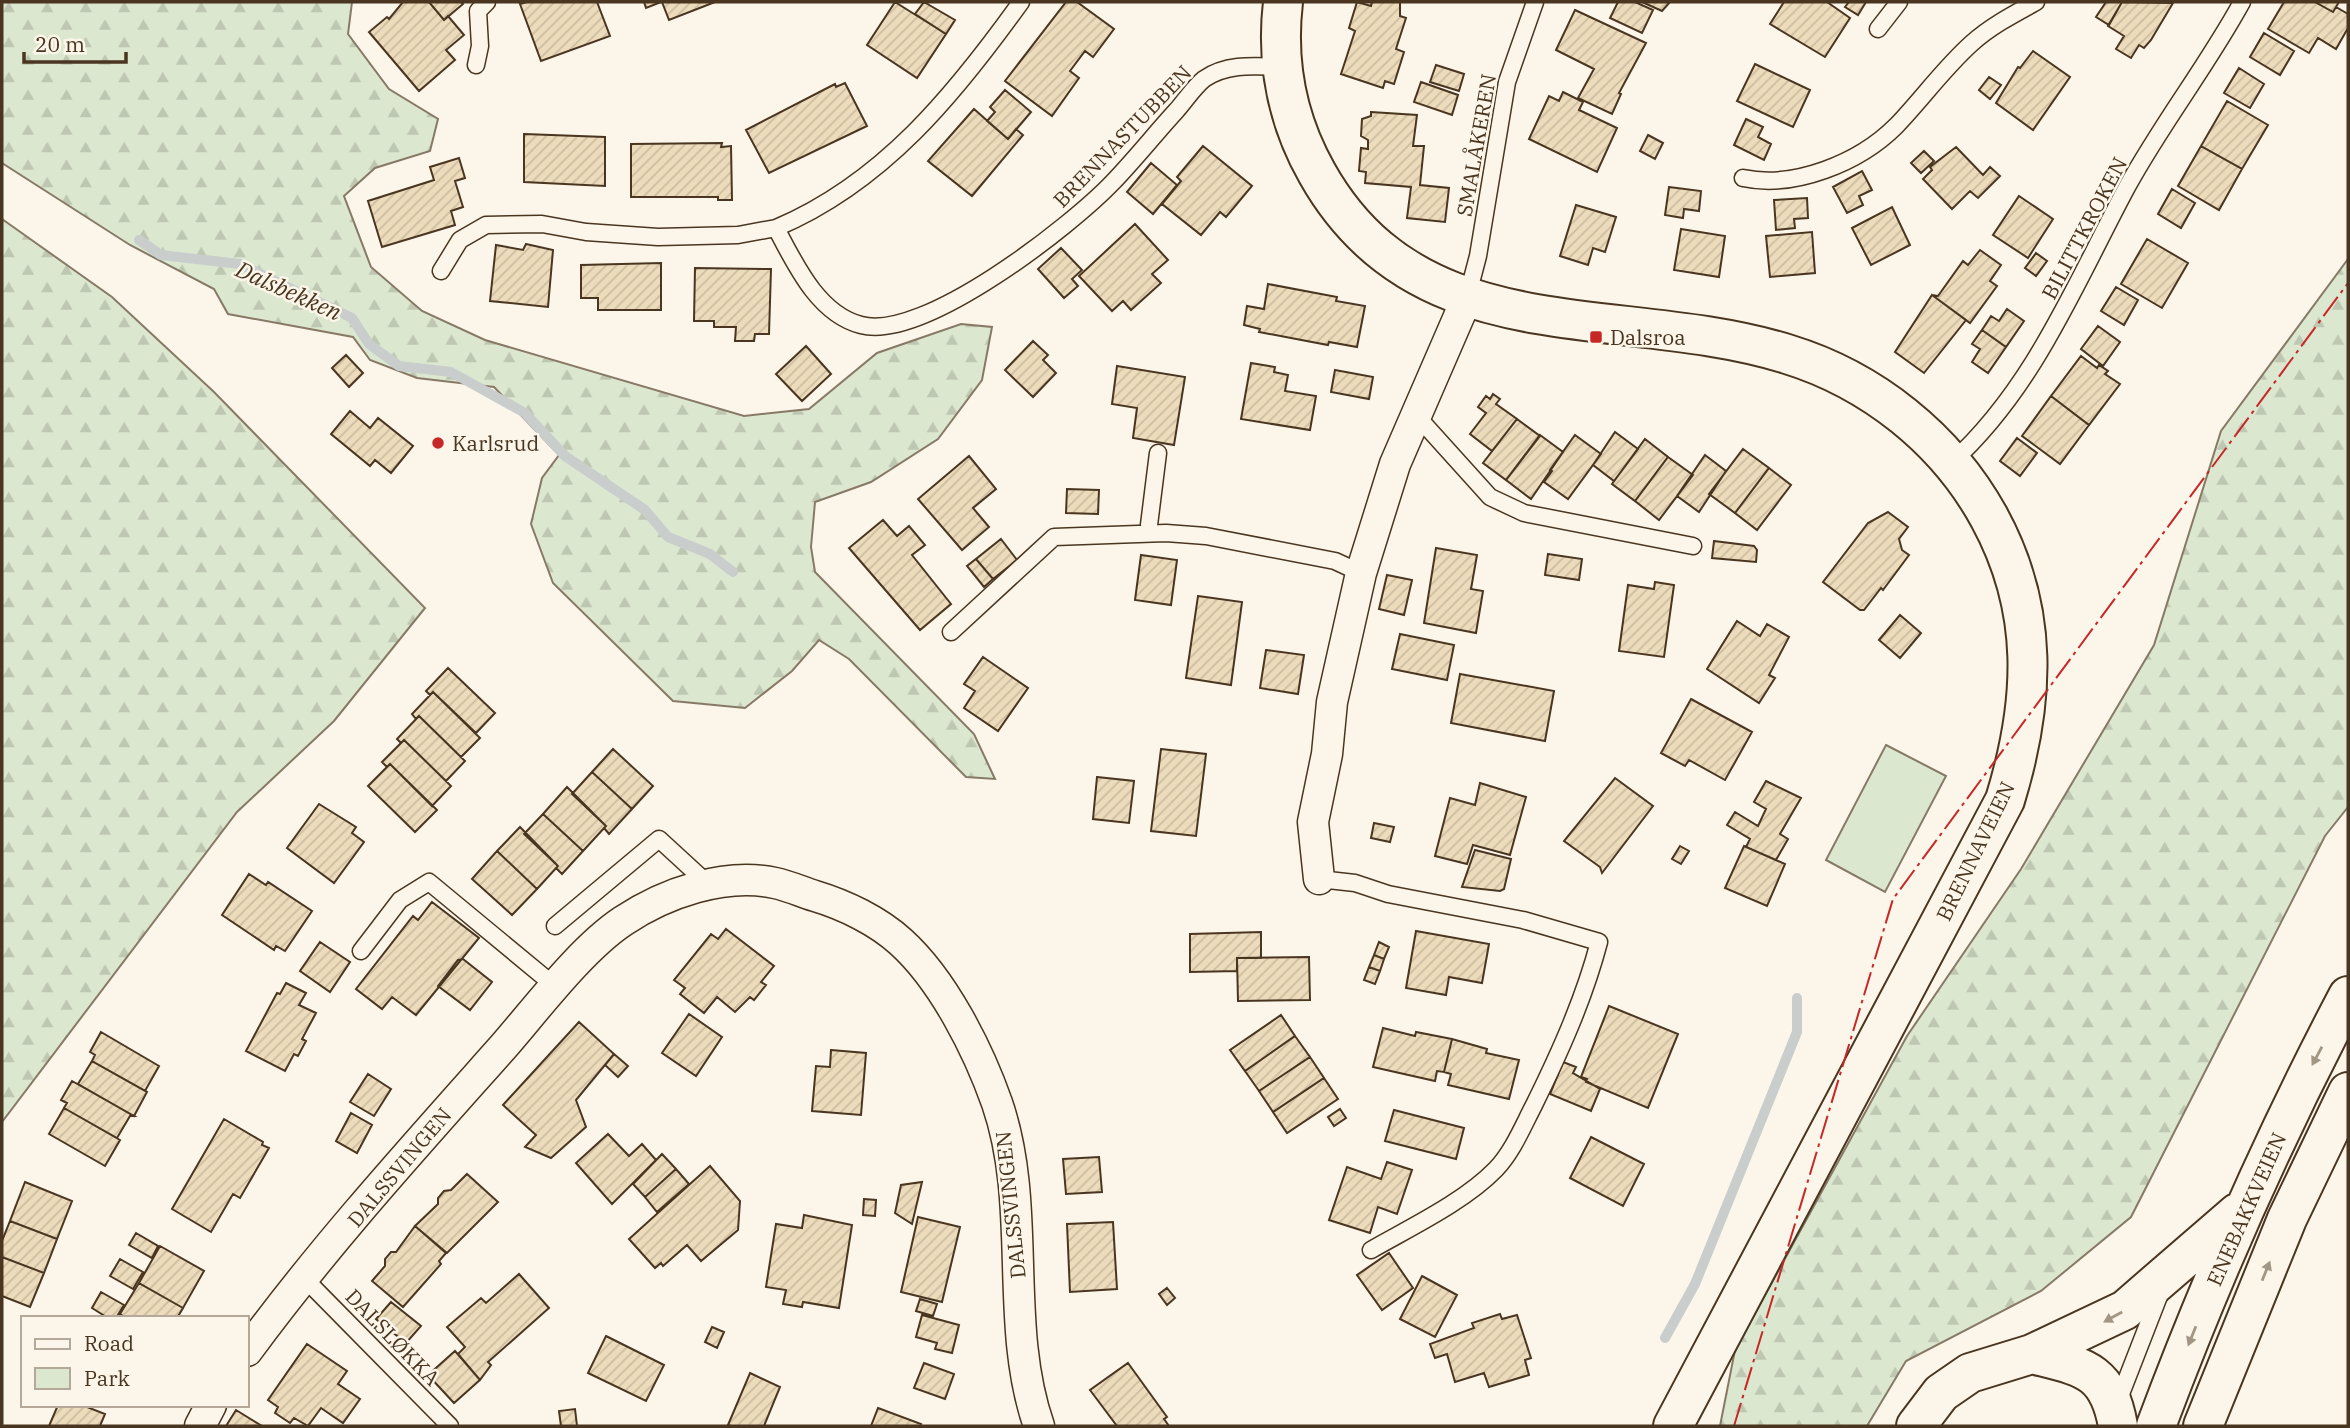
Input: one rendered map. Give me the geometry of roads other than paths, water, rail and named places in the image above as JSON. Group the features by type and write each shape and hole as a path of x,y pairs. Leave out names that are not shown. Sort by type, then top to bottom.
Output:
{"main road":[{"name":"BRENNAVEIEN","path":"1283,2 1281,67 1301,142 1339,208 1389,259 1435,286 1467,298 1592,324 1723,340 1788,354 1841,375 1875,395 1913,423 1951,463 1969,485 1998,534 2019,591 2029,671 2019,752 2005,800 1673,1426"},
{"name":"ENEBAKKVEIEN","path":"2156,1426 2246,1205 2306,1077 2348,996"},
{"name":"ENEBAKKVEIEN","path":"2203,1426 2287,1219 2348,1092"},
{"path":"1916,1426 1941,1393 1970,1373 2032,1354 2112,1318 2168,1276 2246,1205"},
{"path":"2032,1354 2086,1370 2110,1394 2116,1418"}],"street":[{"path":"1319,879 1313,822 1327,754 1332,702 1361,573 1378,512 1416,415 1467,298"},
{"name":"DALSSVINGEN","path":"248,1350 416,1145 556,986 620,923 652,905 708,884 773,883 835,902 871,921 900,941 929,974 968,1036 997,1103 1008,1148 1023,1371 1039,1426"},
{"path":"200,1426 210,1407"}],"lane":[{"path":"476,65 480,46 478,10 487,2"},
{"path":"441,271 460,240 486,225 542,224 586,232 658,237 737,235 776,228 824,205 870,173 919,131 941,107 1021,2"},
{"name":"SMALÅKEREN","path":"1467,298 1478,256 1507,82 1535,2"},
{"path":"1878,29 1899,2"},
{"path":"1743,178 1761,182 1799,177 1831,168 1861,152 1894,129 1971,43 1996,24 2036,2"},
{"name":"BILITTKROKEN","path":"1951,463 1972,443 2024,377 2069,303 2134,176 2213,55 2242,2"},
{"name":"BRENNASTUBBEN","path":"776,228 817,296 837,313 861,325 883,326 912,319 947,304 1021,259 1083,211 1112,183 1203,80 1233,66 1281,67"},
{"path":"1416,415 1490,497 1524,513 1693,546"},
{"path":"1149,525 1158,453"},
{"path":"951,632 1054,537 1166,533 1206,536 1335,561 1361,573"},
{"path":"555,926 659,839 708,884"},
{"path":"1319,879 1355,883 1388,894 1523,920 1599,942 1588,983 1554,1064 1515,1142 1502,1160 1495,1169 1440,1211 1371,1250"},
{"path":"361,951 400,900 429,882 556,986"},
{"path":"2116,1418 2168,1276"},
{"name":"DALSLØKKA","path":"305,1279 450,1426"}],"waterway":[{"name":"Dalsbekken","path":"139,240 161,255 240,264 352,318 369,344 399,366 451,372 525,413 565,456 645,510 668,537 710,554 733,572"},
{"path":"1665,1338 1695,1284 1797,1032 1797,998"}],"place":[{"name":"Dalsroa","path":"1596,337"},
{"name":"Karlsrud","path":"438,443"}]}
